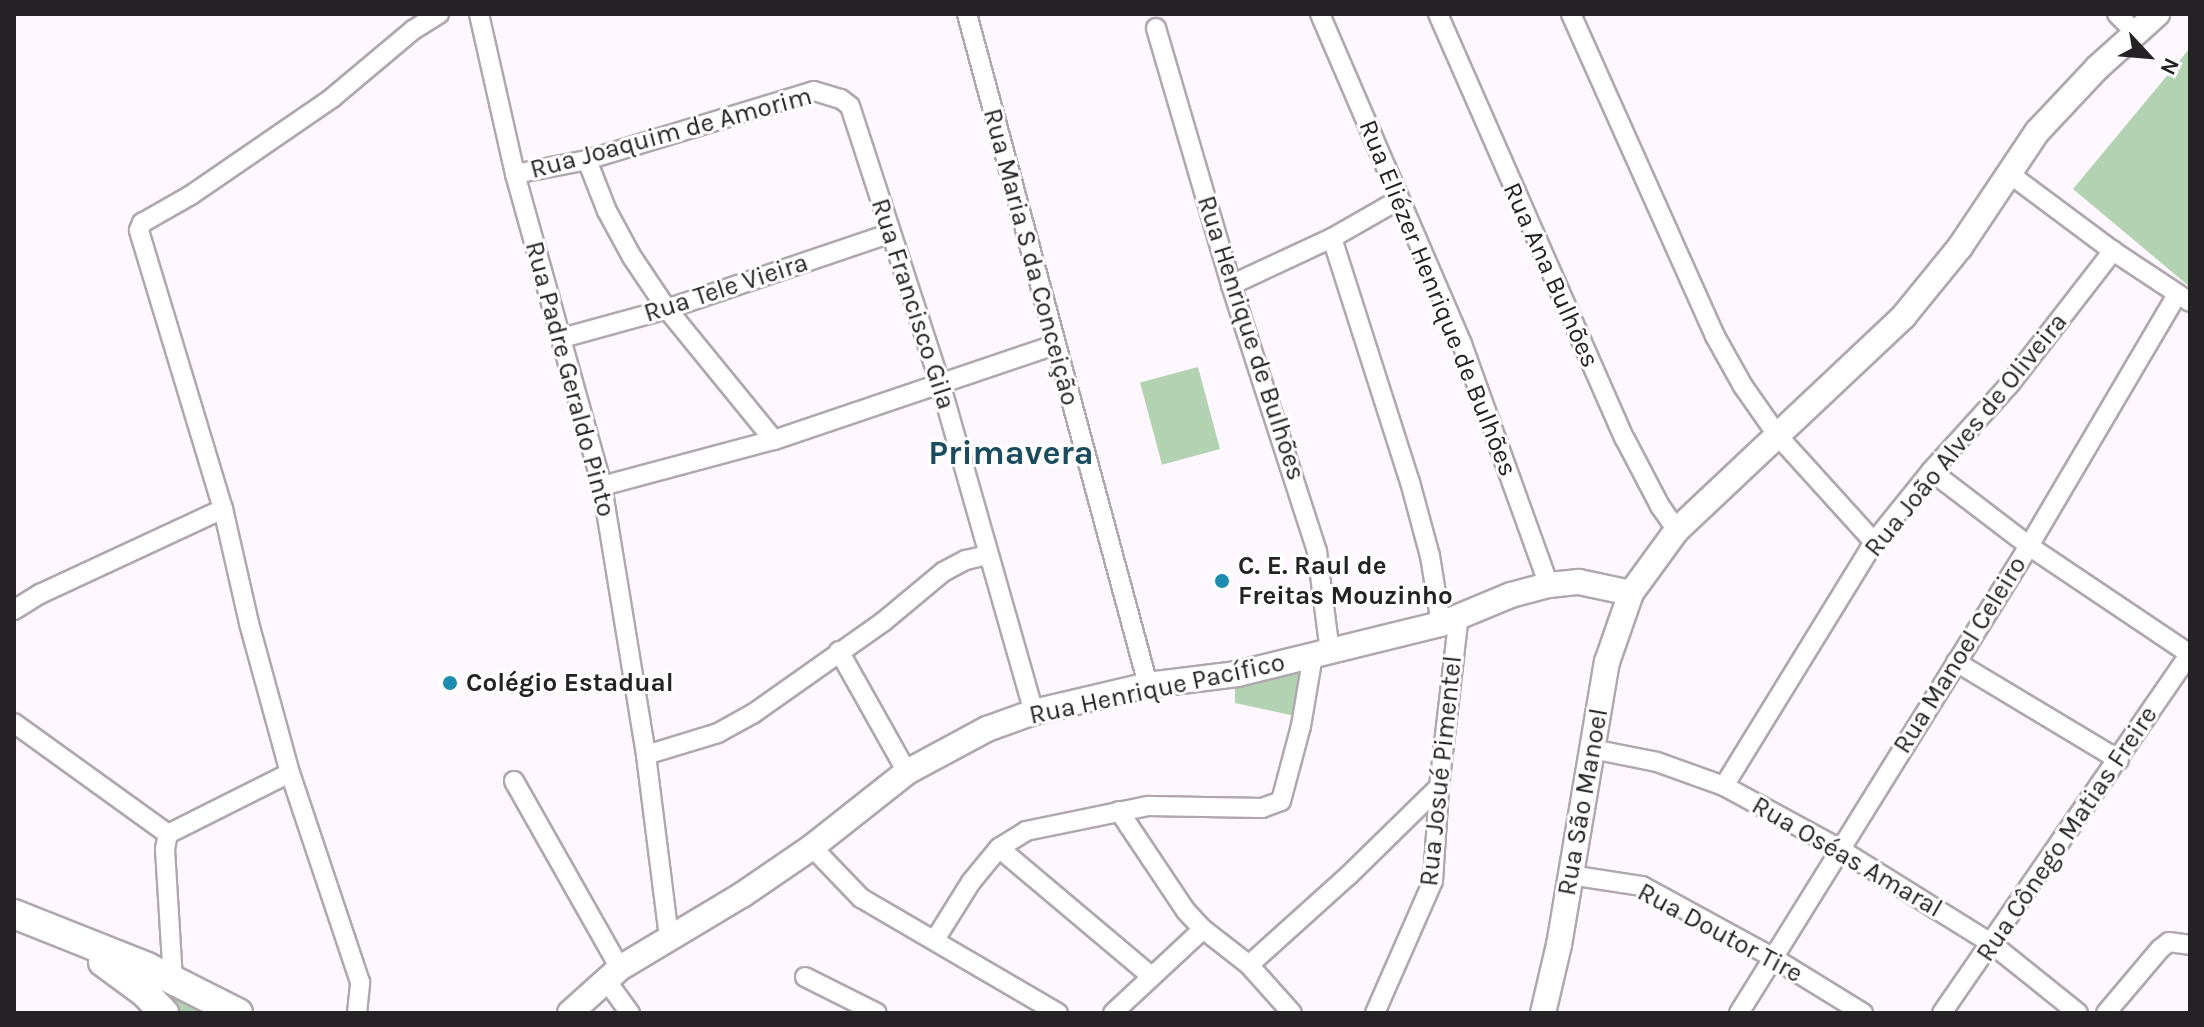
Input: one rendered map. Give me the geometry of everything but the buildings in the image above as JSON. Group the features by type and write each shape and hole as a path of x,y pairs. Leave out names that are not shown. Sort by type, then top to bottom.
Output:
{"main road":[{"name":"Rua São Manoel","path":"1543,1013 1559,945 1607,662 1631,593 1677,530 1839,380 1921,297 1960,247 2007,172 2066,99 2157,14"},
{"name":"Rua Henrique Pacífico","path":"570,1013 613,974 742,895 812,847 907,772 987,729 1034,712 1148,685 1237,674 1322,654 1450,619 1549,585 1579,582 1631,593"},
{"path":"15,914 117,970 164,1013"},
{"path":"58,935 173,980 238,1013"}],"street":[{"path":"357,1013 360,982 290,773 249,623 223,509 139,236 140,226 332,98 413,30 439,14"},
{"name":"Rua Padre Geraldo Pinto","path":"479,14 515,174 602,486 646,755 669,937"},
{"name":"Rua Maria S da Conceição","path":"967,14 1148,685"},
{"name":"Rua Eliézer Henrique de Bulhões","path":"1320,14 1442,295 1507,462 1549,585"},
{"name":"Rua Ana Bulhões","path":"1438,14 1625,439 1660,506 1677,530"},
{"path":"1571,14 1715,336 1778,436 1874,542"},
{"path":"2117,14 2135,32"},
{"name":"Rua Henrique de Bulhões","path":"1119,811 1148,806 1262,808 1281,801 1322,654 1317,552 1231,285 1156,28"},
{"name":"Rua Joaquim de Amorim","path":"515,174 587,160 814,91 827,94"},
{"name":"Rua Francisco Gila","path":"827,94 850,106 889,234 941,386 1034,712"},
{"path":"587,160 607,211 632,257 667,309 774,440"},
{"path":"2007,172 2113,251 2183,298"},
{"path":"1231,285 1332,238 1400,199"},
{"name":"Rua Tele Vieira","path":"562,338 667,309 889,234"},
{"name":"Rua Josué Pimentel","path":"1332,238 1450,619 1433,881 1375,1013"},
{"name":"Rua João Alves de Oliveira","path":"1724,786 1874,542 1931,471 2009,385 2113,251"},
{"name":"Rua Manoel Celeiro","path":"1739,1013 1838,848 2183,298"},
{"path":"602,486 774,440 1055,345"},
{"path":"1931,471 2029,546 2190,654"},
{"path":"14,610 40,594 223,509"},
{"path":"646,755 718,733 754,713 883,622 943,572 966,560 987,555"},
{"path":"839,651 907,772"},
{"name":"Rua Cônego Matias Freire","path":"1942,1013 2190,654"},
{"path":"1956,662 2119,760"},
{"path":"14,723 168,834"},
{"name":"Rua Oséas Amaral","path":"1592,749 1657,762 1724,786 1838,848 1992,944 2078,1013"},
{"path":"168,834 290,773"},
{"path":"514,781 630,1013"},
{"path":"1249,965 1349,875 1439,787"},
{"path":"936,938 971,882 999,848 1026,831 1119,811 1149,860 1203,929 1249,965 1292,1013"},
{"path":"168,834 165,849 173,980"},
{"path":"812,847 861,898 936,938 1058,1013"},
{"path":"999,848 1151,976"},
{"name":"Rua Doutor Tire","path":"1570,875 1642,886 1772,957 1863,1013"},
{"path":"1113,1013 1203,929"},
{"path":"2106,1013 2160,949 2169,942 2190,945"},
{"path":"805,977 877,1013"}],"green space":[{"path":"2190,48 2190,287 2073,189"},
{"path":"1198,367 1220,449 1162,465 1140,383"},
{"path":"1304,667 1295,716 1235,703 1235,685"},
{"path":"143,975 221,1013 175,1013"}],"place":[{"name":"C. E. Raul de Freitas Mouzinho","path":"1222,581"},
{"name":"Colégio Estadual","path":"450,683"}],"district":[{"name":"Primavera","path":"1011,454"}]}
